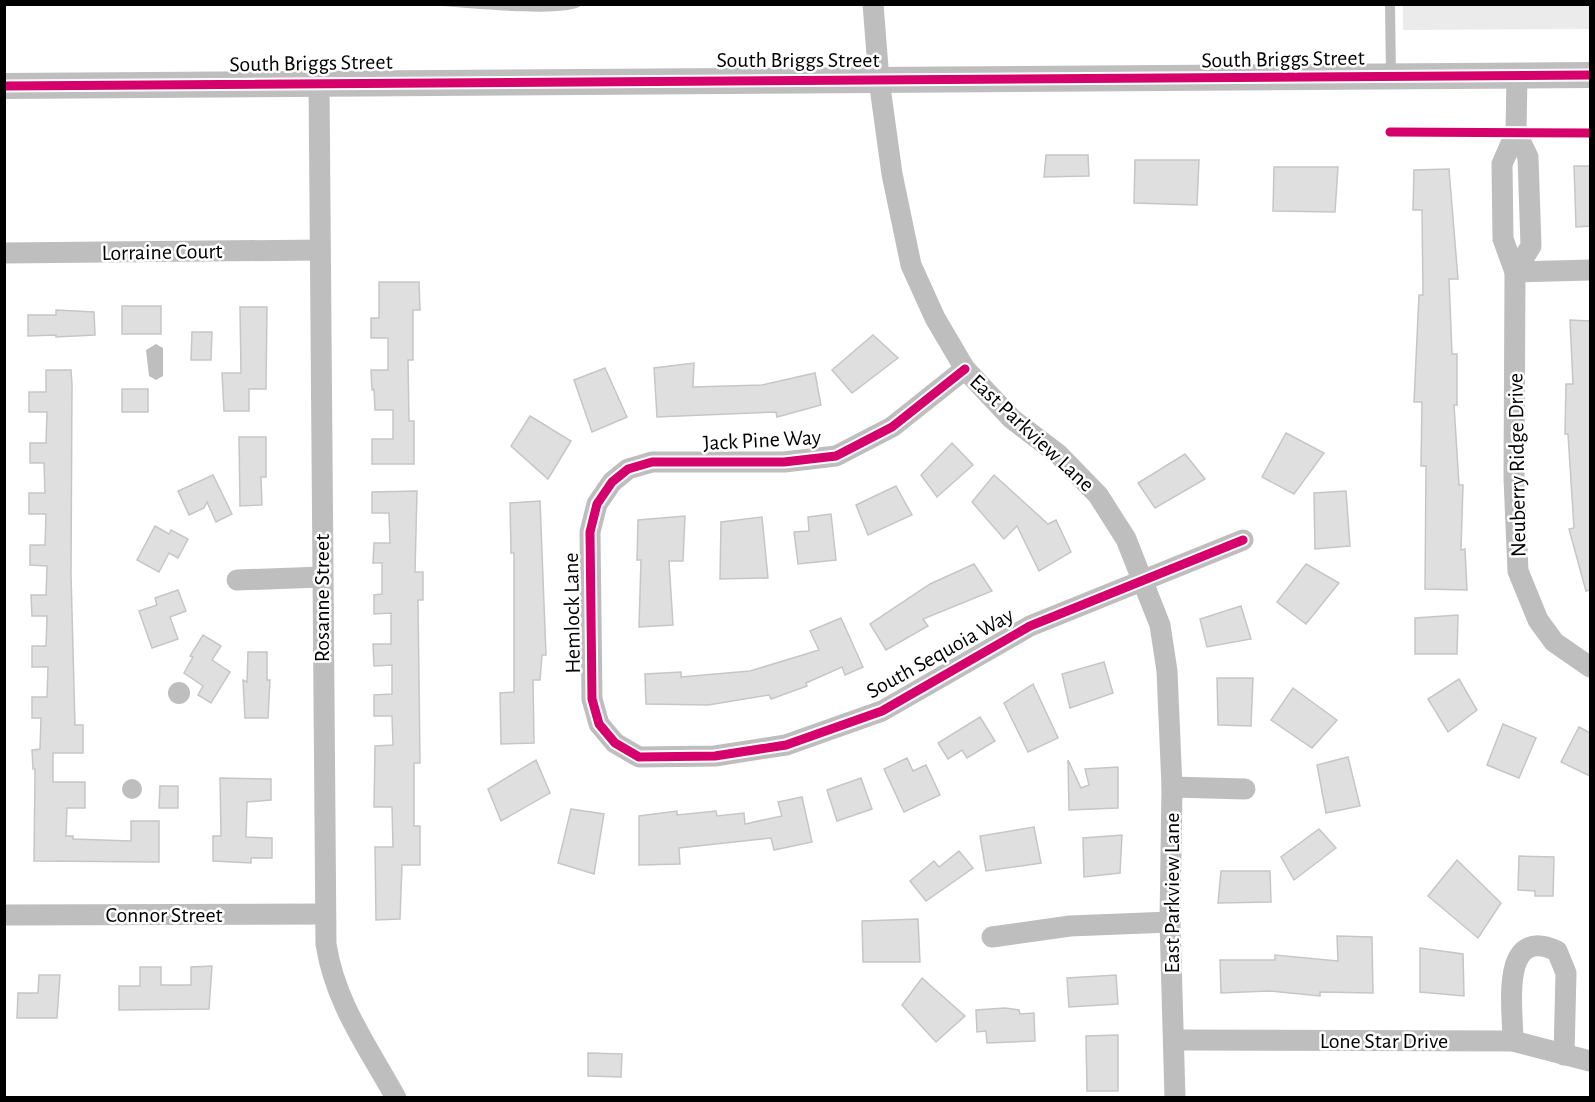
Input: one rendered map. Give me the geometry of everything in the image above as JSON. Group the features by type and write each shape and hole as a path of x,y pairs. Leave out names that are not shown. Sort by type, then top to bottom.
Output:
{"street":[{"name":"East Parkview Lane","path":"873,4 879,80 892,174 911,265 935,318 965,369 1012,419 1058,454 1098,495 1126,539 1160,626 1167,671 1172,787 1170,922 1175,1098"},
{"path":"1515,272 1531,246 1528,157 1516,132 1517,75"},
{"name":"South Briggs Street","path":"4,86 319,82 1590,75"},
{"name":"Rosanne Street","path":"319,82 324,914 329,965 338,993 353,1026 396,1098"},
{"name":"Lorraine Court","path":"4,253 320,250"},
{"path":"1515,272 1590,270"},
{"name":"Neuberry Ridge Drive","path":"1515,272 1514,479 1518,571 1538,620 1554,642 1590,667"},
{"name":"Jack Pine Way","path":"612,482 628,469 652,462 783,462 836,456 892,427 965,369"},
{"name":"Hemlock Lane","path":"612,482 597,504 590,532 590,556 592,699 599,724 615,743"},
{"name":"South Sequoia Way","path":"615,743 639,757 715,756 786,745 882,711 1030,626 1243,540"},
{"path":"237,580 322,577"},
{"path":"1172,787 1245,789"},
{"name":"Connor Street","path":"4,915 324,914"},
{"path":"992,937 1070,926 1170,922"},
{"path":"1513,1041 1513,974 1517,957 1524,950 1534,946 1547,947 1557,951 1566,973 1564,1056"},
{"name":"Lone Star Drive","path":"1175,1040 1513,1041 1590,1061"}],"lane":[{"path":"1390,4 1391,77"}],"shaded area":[{"path":"582,4 571,9 531,12 422,5"},
{"path":"1403,5 1590,5 1590,29 1403,30"},
{"path":"156,344 163,348 163,376 156,380 149,376 146,350"},
{"path":"179,682 187,685 190,693 187,701 179,704 171,701 168,693 171,685"},
{"path":"132,779 139,782 142,789 139,796 132,799 125,796 122,789 125,782"}],"building":[{"path":"1046,155 1088,155 1089,176 1044,177"},
{"path":"1135,160 1199,160 1197,205 1134,203"},
{"path":"1574,166 1590,166 1590,226 1576,227"},
{"path":"1274,167 1338,167 1335,212 1273,211"},
{"path":"1449,169 1458,279 1449,279 1452,354 1457,354 1457,405 1454,405 1459,485 1463,485 1461,550 1465,549 1467,590 1425,589 1426,466 1421,466 1422,402 1414,402 1419,295 1423,295 1422,210 1413,210 1414,170"},
{"path":"379,282 419,282 420,310 413,310 413,360 408,360 409,421 414,421 414,464 372,464 372,439 393,439 393,410 375,410 374,389 372,390 371,370 388,370 388,338 371,338 371,318 379,318"},
{"path":"122,306 161,306 161,334 122,334"},
{"path":"240,307 267,307 266,389 249,389 249,411 224,411 222,373 241,373"},
{"path":"56,310 94,312 95,335 28,336 28,315 56,315"},
{"path":"1570,320 1590,321 1590,590 1586,591 1569,529 1574,528 1568,434 1565,434 1566,384 1573,384"},
{"path":"192,332 212,332 211,360 191,360"},
{"path":"873,335 898,358 852,393 832,370"},
{"path":"694,363 693,387 762,385 815,373 821,405 777,417 776,412 657,417 654,368"},
{"path":"605,368 627,417 592,432 574,380"},
{"path":"46,370 71,370 71,574 75,725 83,725 83,753 53,753 53,782 85,782 85,808 67,808 66,836 73,836 73,839 131,841 131,821 159,821 159,862 34,861 35,769 33,769 32,750 40,749 41,718 32,718 32,697 47,697 48,667 32,667 32,646 46,646 47,616 32,616 31,595 46,595 47,566 30,565 30,545 45,545 46,514 29,514 29,493 45,493 44,463 30,463 30,443 46,443 47,412 29,412 29,392 46,392"},
{"path":"122,389 148,389 148,412 122,412"},
{"path":"530,416 571,441 548,479 511,446"},
{"path":"1286,433 1324,453 1294,494 1262,477"},
{"path":"239,437 266,437 266,477 261,477 262,505 240,506"},
{"path":"952,443 973,465 937,497 921,475"},
{"path":"1185,454 1205,479 1155,508 1138,483"},
{"path":"213,475 232,514 216,522 207,502 204,508 189,515 178,491"},
{"path":"994,475 1048,524 1056,520 1071,552 1039,571 1017,526 1004,539 972,502"},
{"path":"896,486 912,515 868,535 856,505"},
{"path":"417,491 415,572 423,572 423,600 418,600 420,763 414,763 414,826 420,826 420,865 402,865 400,919 376,920 375,847 393,847 392,807 374,807 375,746 393,745 392,716 374,716 374,695 392,694 392,665 374,666 373,644 391,644 391,613 374,614 374,595 382,594 382,563 373,563 374,543 390,543 389,513 372,513 372,492"},
{"path":"1346,491 1350,546 1315,549 1314,493"},
{"path":"540,501 546,655 542,655 540,680 533,680 534,743 501,744 500,693 514,692 514,553 511,553 510,503"},
{"path":"831,514 836,560 798,564 794,532 809,531 808,517"},
{"path":"685,516 683,561 669,561 673,625 639,627 641,560 637,560 638,520"},
{"path":"762,517 768,578 720,579 721,522"},
{"path":"155,526 169,534 171,530 188,539 178,558 169,553 159,572 137,560"},
{"path":"974,564 992,591 923,619 928,626 886,650 870,624 930,584"},
{"path":"1306,564 1339,583 1306,624 1277,602"},
{"path":"178,590 186,611 170,617 178,639 152,648 139,611 157,605 155,598"},
{"path":"1241,606 1251,639 1207,647 1200,619"},
{"path":"1458,615 1457,654 1415,654 1415,618"},
{"path":"841,618 863,667 845,675 842,667 806,683 807,686 771,699 769,695 708,705 646,704 645,674 681,672 681,677 750,671 819,650 810,631"},
{"path":"203,635 221,646 212,660 230,672 211,703 198,695 203,686 184,673 193,657 190,656"},
{"path":"248,652 267,652 267,680 270,680 268,718 245,718 243,680 247,682"},
{"path":"1104,662 1113,693 1070,708 1062,674"},
{"path":"1217,678 1253,678 1251,726 1218,725"},
{"path":"1459,679 1477,710 1448,732 1428,699"},
{"path":"1033,684 1058,738 1028,752 1004,703"},
{"path":"1293,688 1337,720 1312,748 1271,720"},
{"path":"980,717 995,741 967,758 962,750 948,759 938,743"},
{"path":"1503,724 1536,738 1519,778 1487,765"},
{"path":"1579,727 1590,733 1590,776 1561,762"},
{"path":"1348,757 1360,806 1326,813 1317,765"},
{"path":"907,758 913,771 926,765 940,795 904,812 884,769"},
{"path":"536,760 550,793 501,821 488,789"},
{"path":"1068,760 1081,788 1089,785 1085,769 1118,767 1118,808 1069,810"},
{"path":"220,778 271,779 271,800 247,802 246,837 272,838 272,858 251,858 251,863 213,861 213,836 221,836"},
{"path":"861,778 872,809 837,821 827,790"},
{"path":"160,786 178,786 178,808 159,808"},
{"path":"802,797 812,842 774,850 771,838 679,848 680,864 639,865 639,816 677,811 677,815 716,811 717,816 744,813 745,824 782,816 778,802"},
{"path":"571,809 604,814 594,874 558,863"},
{"path":"1034,827 1041,863 986,871 980,836"},
{"path":"1319,829 1336,848 1294,880 1281,857"},
{"path":"1122,835 1120,873 1084,877 1083,838"},
{"path":"959,851 973,868 926,901 910,881 934,861 939,867"},
{"path":"1519,856 1554,857 1553,896 1535,896 1535,891 1518,890"},
{"path":"1457,860 1501,903 1478,938 1428,896"},
{"path":"1221,871 1270,871 1271,902 1218,903"},
{"path":"918,919 920,962 863,962 862,921"},
{"path":"1337,936 1372,937 1373,993 1320,992 1320,996 1269,991 1221,993 1220,960 1275,960 1275,955 1338,961"},
{"path":"1420,948 1463,954 1464,996 1420,992"},
{"path":"212,966 209,1009 119,1010 119,986 140,986 140,967 161,967 161,985 191,985 191,967"},
{"path":"39,975 60,975 57,1018 17,1018 18,993 38,993"},
{"path":"1116,975 1118,1004 1069,1007 1067,978"},
{"path":"922,978 965,1016 936,1042 902,1005"},
{"path":"1005,1008 1019,1010 1020,1014 1034,1013 1035,1041 987,1043 986,1031 977,1032 976,1010"},
{"path":"1118,1035 1118,1091 1087,1091 1086,1036"},
{"path":"588,1053 622,1054 621,1077 588,1076"}],"cycle path":[{"path":"4,86 1590,75"},
{"path":"1390,132 1590,133"},
{"path":"965,369 892,427 836,456 784,462 652,462 628,469 612,482 597,504 590,532 592,699 599,724 615,743 639,757 715,756 786,745 882,711 1030,626 1243,540"}]}
